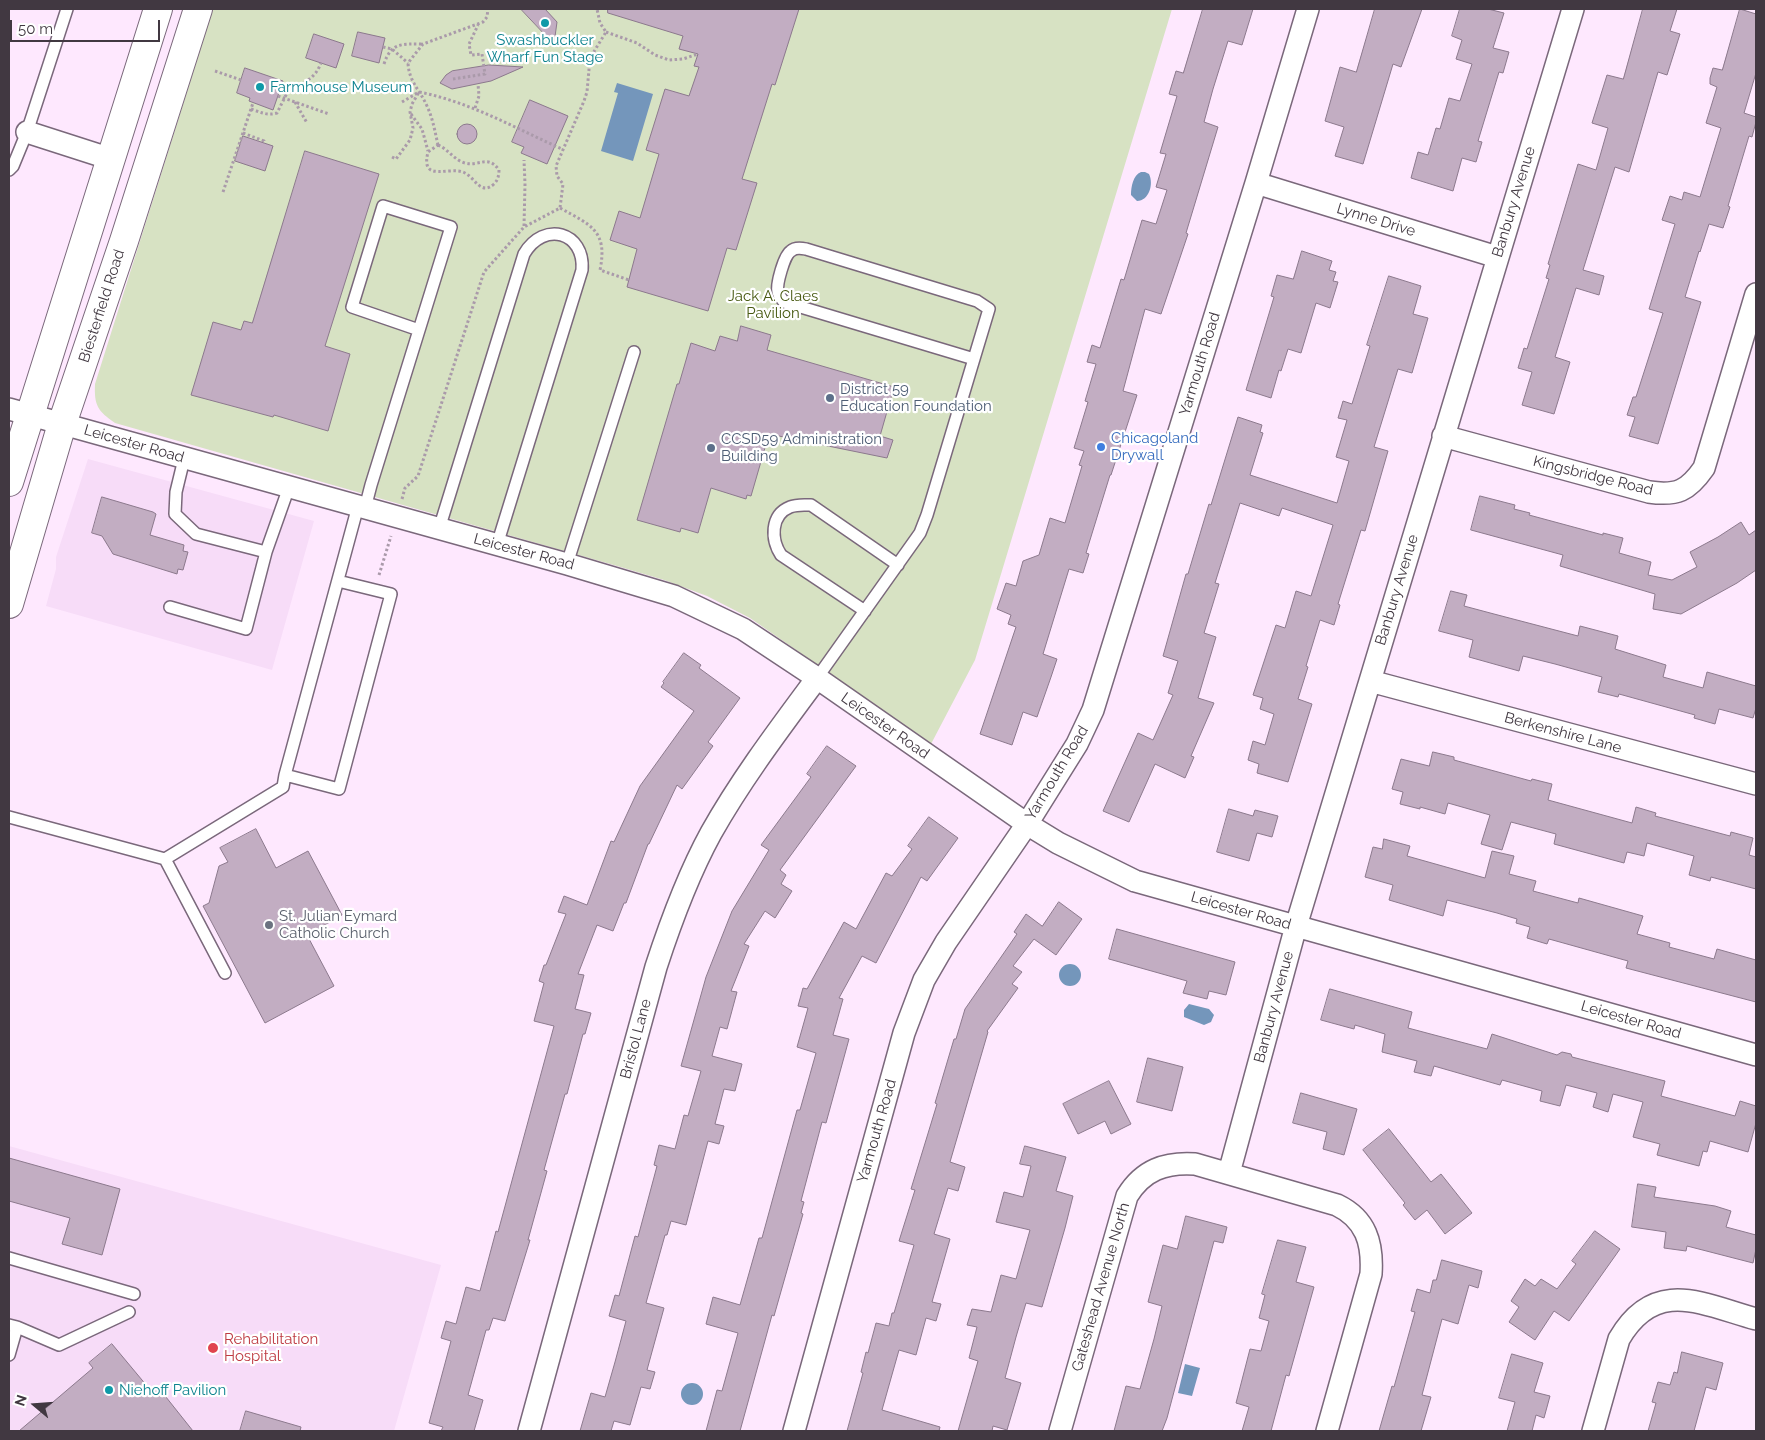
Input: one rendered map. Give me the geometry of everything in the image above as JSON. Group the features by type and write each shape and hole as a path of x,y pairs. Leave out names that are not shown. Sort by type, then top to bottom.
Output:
{"main road":[{"path":"9,482 19,412 111,159 158,9"},
{"name":"Biesterfield Road","path":"9,604 62,424 121,250 198,9"}],"street":[{"name":"Yarmouth Road","path":"794,1431 904,1033 924,980 946,942 1027,824 1077,744 1093,710 1308,9"},
{"name":"Banbury Avenue","path":"1229,1173 1296,926 1573,9"},
{"path":"27,132 111,159"},
{"name":"Lynne Drive","path":"1256,183 1497,257"},
{"name":"Kingsbridge Road","path":"1444,436 1648,492 1667,494 1681,490 1694,483 1704,468 1756,294"},
{"name":"Leicester Road","path":"19,412 567,564 674,596 742,629 817,678 1027,824 1058,843 1135,880 1756,1055"},
{"name":"Bristol Lane","path":"529,1431 668,930 688,880 710,834 768,745 817,678"},
{"name":"Berkenshire Lane","path":"1370,681 1756,784"},
{"name":"Gateshead Avenue North","path":"1060,1431 1127,1196 1134,1184 1148,1174 1164,1166 1179,1163 1195,1164 1229,1173 1337,1205 1350,1211 1367,1234 1372,1258 1371,1274 1327,1431"},
{"path":"1593,1431 1619,1339 1626,1327 1637,1315 1652,1305 1675,1299 1688,1300 1756,1319"}],"lane":[{"path":"9,170 13,166 27,132 67,9"},
{"path":"165,860 283,787 284,775 338,581 419,330 450,227 383,206 352,307 419,330"},
{"path":"439,529 524,254 529,245 544,234 556,234 573,241 580,250 583,260 582,270 497,545"},
{"path":"817,678 920,533 927,515 974,359 988,309 977,300 806,249 791,250 786,257 777,287 778,295 784,302 974,359"},
{"path":"567,564 634,352"},
{"path":"184,459 176,492 175,514 196,534 266,552"},
{"path":"170,607 246,629 266,552 289,488"},
{"path":"866,611 781,555 775,547 774,536 774,524 780,515 789,507 799,504 811,505 898,564"},
{"path":"284,775 339,789 391,594 338,581"},
{"path":"9,817 165,860 225,972"},
{"path":"9,1258 134,1294"},
{"path":"9,1355 13,1326 59,1345 129,1312"}],"path":[{"path":"384,64 386,56 392,49 404,44 423,44 478,25 487,17 488,9"},
{"path":"597,9 600,23 606,32 637,43 655,55 669,60 683,59 698,54"},
{"path":"453,79 485,74 482,54 471,55 469,44 478,25"},
{"path":"560,208 563,184 557,176 556,166 584,101 590,58 606,32"},
{"path":"408,63 423,44"},
{"path":"384,47 392,49 408,63 412,82 427,104 438,145"},
{"path":"251,109 271,115 277,113 289,89 306,82 314,76 321,63"},
{"path":"215,71 241,80"},
{"path":"475,108 478,84"},
{"path":"402,102 419,92 475,108 562,149"},
{"path":"392,157 396,160 410,140 413,128 410,112 419,92"},
{"path":"278,96 329,114"},
{"path":"294,102 307,123"},
{"path":"223,192 254,103"},
{"path":"410,112 422,129 428,152 427,165 436,172 455,170 465,173 480,187 487,188 493,186 497,181 499,170 491,162 486,161 472,164 462,162 438,145"},
{"path":"242,134 264,141 264,143"},
{"path":"428,152 438,145"},
{"path":"524,160 524,227"},
{"path":"374,590 405,488 418,476 484,272 524,227 560,208"},
{"path":"560,208 587,222 596,233 603,252 600,270 629,280"}],"shaded area":[{"path":"88,459 314,521 272,670 46,606 56,569 56,557"},
{"name":"Rehabilitation Hospital","path":"9,1146 441,1265 394,1431 9,1431"}],"green space":[{"name":"Jack A. Claes Pavilion","path":"213,9 1172,9 975,660 931,744 750,618 707,596 664,580 617,566 115,423 101,411 96,403 95,384"}],"water":[{"path":"617,83 653,94 633,161 601,151 618,93 614,92"},
{"path":"1141,172 1149,174 1151,187 1145,198 1137,201 1131,195 1131,188 1134,178"},
{"path":"1070,964 1078,967 1081,975 1078,983 1070,986 1062,983 1059,975 1062,967"},
{"path":"1189,1004 1209,1009 1214,1015 1211,1022 1204,1025 1184,1017 1184,1010"},
{"path":"1185,1364 1200,1368 1192,1396 1178,1393"},
{"path":"692,1383 700,1386 703,1394 700,1402 692,1405 684,1402 681,1394 684,1386"}],"building":[{"name":"Swashbuckler Wharf Fun Stage","path":"521,9 545,9 557,22 554,44"},
{"name":"Jack A. Claes Pavilion","path":"608,9 799,9 775,85 772,84 742,179 757,183 736,250 727,248 708,311 627,287 637,249 610,240 619,211 640,218 659,154 646,150 665,89 689,96 699,67 694,66 698,54 679,49 683,36 608,13"},
{"path":"1203,9 1253,9 1242,45 1228,41 1213,89 1204,122 1218,127 1186,233 1188,234 1161,314 1145,309 1123,391 1137,395 1086,553 1089,554 1083,573 1069,569 1043,654 1057,659 1037,717 1023,712 1012,745 980,734 1016,627 1008,624 1011,615 997,609 1006,583 1016,586 1023,561 1039,555 1050,518 1065,523 1082,466 1079,465 1084,451 1074,448 1088,402 1085,401 1096,364 1087,362 1092,345 1100,348 1121,279 1124,280 1142,220 1156,224 1167,190 1156,187 1166,154 1160,153 1177,96 1169,94 1176,71 1183,73"},
{"path":"1375,9 1422,9 1401,67 1393,64 1363,164 1335,156 1344,127 1325,121 1340,67 1356,72"},
{"path":"1460,9 1488,9 1504,13 1493,48 1509,52 1503,73 1499,72 1478,141 1482,142 1476,162 1462,158 1453,191 1411,178 1418,152 1428,155 1436,128 1440,129 1449,98 1460,101 1472,64 1456,59 1462,40 1452,36"},
{"path":"1643,9 1677,9 1670,31 1680,34 1667,75 1658,72 1629,172 1615,167 1583,270 1604,276 1599,295 1576,288 1555,357 1570,362 1554,414 1522,405 1532,372 1518,368 1524,348 1527,349 1549,279 1546,278 1550,265 1548,264 1578,164 1596,170 1608,128 1592,123 1607,75 1623,79"},
{"path":"1740,9 1756,14 1756,73 1744,113 1756,117 1756,122 1752,137 1749,136 1723,228 1709,224 1685,297 1701,302 1658,444 1629,436 1635,417 1627,415 1633,397 1636,397 1663,313 1649,309 1675,224 1662,220 1670,196 1682,200 1684,192 1700,197 1721,128 1706,123 1717,87 1710,84 1710,78 1713,68 1722,70"},
{"path":"358,32 385,38 379,63 352,56"},
{"path":"314,34 344,44 336,68 306,58"},
{"path":"489,65 523,67 491,81 452,89 440,83 452,71"},
{"name":"Farmhouse Museum","path":"245,68 283,81 273,110 249,101 250,98 237,93"},
{"path":"530,100 568,116 547,164 521,153 524,147 512,142"},
{"path":"467,124 474,127 477,134 474,141 467,144 460,141 457,134 460,127"},
{"path":"243,136 273,146 265,171 235,161"},
{"path":"305,151 379,174 325,346 350,354 328,431 274,415 273,417 191,395 213,322 241,330 244,321 252,323"},
{"path":"1302,251 1332,261 1329,270 1336,272 1333,281 1338,282 1330,308 1316,303 1301,353 1288,349 1281,371 1279,370 1271,398 1246,390 1274,297 1271,296 1277,275 1293,279"},
{"path":"1389,276 1421,286 1413,314 1428,318 1412,373 1398,369 1374,447 1388,451 1365,531 1361,530 1338,604 1340,605 1334,625 1320,620 1306,666 1308,667 1298,699 1312,704 1288,782 1257,773 1259,764 1248,760 1253,741 1265,745 1274,714 1260,709 1263,698 1253,695 1276,625 1285,628 1296,591 1311,596 1333,525 1282,508 1279,516 1240,503 1215,583 1219,584 1204,633 1216,637 1198,698 1214,703 1191,756 1194,757 1185,778 1155,764 1129,822 1103,811 1138,733 1153,740 1173,695 1168,693 1178,661 1163,656 1186,574 1188,574 1209,504 1211,505 1238,417 1262,425 1260,432 1263,433 1250,475 1337,503 1349,461 1336,457 1347,420 1338,418 1343,401 1352,404 1370,346 1367,345"},
{"name":"CCSD59 Administration Building","path":"741,326 771,335 767,350 894,387 880,436 893,440 887,458 769,434 751,496 747,495 746,499 711,488 698,533 681,528 680,532 637,520 691,343 715,351 720,336 737,341"},
{"path":"1480,496 1515,505 1514,509 1530,513 1529,515 1603,535 1603,533 1623,538 1619,553 1651,562 1648,575 1672,580 1697,567 1690,552 1741,522 1749,535 1756,530 1756,570 1737,583 1681,614 1653,609 1655,594 1560,566 1563,555 1471,530"},
{"path":"102,497 156,514 150,535 184,545 183,551 188,552 183,570 178,569 177,574 113,554 102,536 92,533"},
{"path":"1451,591 1467,595 1464,606 1578,636 1580,626 1618,636 1615,649 1666,665 1663,677 1703,688 1707,672 1756,686 1756,708 1753,718 1719,709 1715,724 1694,718 1695,715 1619,694 1618,697 1598,692 1602,677 1555,664 1523,656 1519,671 1469,657 1473,640 1439,631"},
{"path":"684,653 701,665 699,668 740,698 708,742 713,746 682,789 677,785 648,844 626,903 624,903 613,931 597,925 578,974 584,975 575,1009 591,1013 585,1034 583,1034 567,1094 565,1094 544,1170 547,1171 528,1240 530,1240 505,1321 493,1318 489,1330 486,1330 468,1395 483,1400 474,1431 441,1431 443,1427 429,1423 451,1341 441,1338 446,1321 456,1324 466,1287 480,1291 554,1026 534,1021 544,983 539,981 566,914 558,912 564,896 587,905 611,841 614,842 640,786 694,711 661,687"},
{"path":"827,746 856,766 780,870 786,875 781,884 792,891 775,918 765,911 744,944 749,946 731,991 737,992 727,1029 720,1027 712,1056 742,1064 735,1091 724,1089 715,1124 724,1126 719,1144 708,1141 686,1225 671,1221 667,1235 665,1235 646,1303 664,1308 647,1370 655,1372 650,1389 641,1387 630,1425 614,1421 611,1431 580,1431 591,1393 605,1397 615,1362 626,1321 609,1316 615,1295 619,1296 635,1236 638,1237 657,1166 654,1165 659,1145 675,1149 684,1115 688,1116 701,1071 681,1066 706,977 732,911 769,850 761,845 811,777 807,774"},
{"path":"1433,752 1454,757 1454,760 1531,781 1532,779 1552,784 1548,800 1632,823 1636,807 1656,813 1655,816 1730,836 1731,832 1753,838 1749,855 1756,857 1756,889 1711,877 1710,881 1689,875 1694,856 1647,843 1644,856 1627,852 1624,863 1554,844 1556,834 1511,822 1502,850 1481,844 1490,815 1448,803 1445,814 1400,804 1403,792 1392,789 1401,759 1429,766"},
{"path":"1229,809 1253,816 1255,810 1278,816 1272,837 1257,833 1249,861 1217,852"},
{"path":"929,817 958,838 927,881 921,877 876,963 862,956 839,998 843,999 833,1035 849,1039 826,1123 822,1122 801,1201 804,1202 801,1213 803,1214 774,1316 772,1315 740,1431 706,1431 717,1390 722,1391 738,1333 706,1324 713,1297 740,1305 759,1238 762,1238 797,1110 800,1110 816,1053 797,1047 808,1008 798,1006 803,988 807,989 844,922 856,929 886,873 892,876 912,849 908,846"},
{"name":"St. Julian Eymard Catholic Church","path":"256,829 276,868 308,851 342,915 307,935 334,986 265,1023 203,906 209,903 219,866 228,862 220,848"},
{"path":"1384,839 1410,846 1407,856 1485,878 1492,851 1514,856 1509,874 1536,881 1533,891 1578,903 1579,898 1643,916 1637,934 1670,943 1669,947 1714,959 1717,949 1756,960 1756,1002 1626,968 1628,961 1549,939 1547,944 1527,938 1530,927 1516,923 1517,919 1497,913 1447,900 1443,916 1389,900 1393,885 1365,877 1373,847 1382,849"},
{"path":"1059,902 1082,919 1056,955 1034,939 1013,966 1022,972 1012,984 1018,988 987,1031 950,1162 965,1167 958,1191 948,1188 934,1234 950,1239 932,1302 941,1304 936,1321 926,1318 916,1355 899,1350 882,1410 940,1427 939,1431 847,1431 863,1373 861,1372 866,1352 868,1353 876,1323 889,1326 914,1245 899,1241 915,1190 911,1189 937,1104 935,1103 965,1009 1017,934 1014,932 1026,914 1042,926"},
{"path":"1117,929 1235,962 1226,995 1209,991 1207,999 1183,993 1187,981 1109,959"},
{"path":"1330,989 1412,1012 1408,1028 1487,1049 1492,1034 1557,1055 1562,1052 1571,1054 1572,1057 1665,1081 1661,1096 1735,1116 1740,1101 1756,1106 1756,1123 1748,1152 1710,1141 1707,1152 1703,1151 1699,1166 1657,1155 1660,1144 1633,1137 1643,1102 1613,1094 1608,1112 1593,1107 1597,1093 1566,1085 1560,1106 1540,1101 1542,1091 1502,1080 1500,1085 1434,1066 1431,1076 1414,1072 1417,1061 1382,1052 1385,1034 1355,1025 1354,1029 1321,1020"},
{"path":"1148,1058 1183,1067 1172,1111 1137,1102"},
{"path":"1109,1081 1131,1124 1111,1134 1105,1121 1078,1134 1063,1104"},
{"path":"1301,1093 1357,1109 1344,1155 1323,1149 1327,1132 1293,1123"},
{"path":"1389,1129 1431,1182 1441,1174 1472,1213 1445,1234 1427,1210 1415,1220 1403,1205 1405,1203 1363,1150"},
{"path":"1025,1146 1066,1157 1056,1191 1073,1196 1042,1307 1026,1303 1016,1337 1005,1378 1021,1383 1007,1430 993,1426 992,1431 958,1431 978,1361 969,1358 977,1327 967,1325 972,1309 991,1312 1001,1275 1016,1279 1030,1230 996,1222 1004,1192 1023,1197 1031,1166 1020,1164"},
{"path":"9,1158 120,1189 102,1255 62,1244 70,1218 9,1201"},
{"path":"1638,1184 1656,1187 1654,1197 1715,1206 1731,1211 1726,1227 1756,1235 1753,1263 1687,1246 1686,1251 1664,1248 1666,1232 1632,1227"},
{"path":"1186,1216 1227,1227 1223,1243 1214,1241 1167,1418 1162,1431 1114,1431 1126,1386 1140,1389 1154,1339 1162,1306 1148,1302 1163,1245 1177,1249"},
{"path":"1595,1231 1620,1249 1569,1321 1554,1311 1535,1340 1509,1322 1519,1307 1511,1301 1525,1279 1535,1286 1541,1279 1557,1289 1576,1264 1572,1261"},
{"path":"1278,1240 1306,1247 1296,1282 1314,1287 1289,1376 1286,1375 1271,1431 1242,1431 1249,1407 1236,1403 1250,1349 1261,1351 1269,1321 1259,1318 1265,1295 1262,1294"},
{"path":"1442,1260 1482,1271 1478,1288 1469,1285 1458,1324 1442,1319 1422,1395 1431,1397 1421,1431 1379,1431 1392,1386 1394,1387 1415,1312 1411,1311 1417,1289 1430,1293 1433,1280 1436,1280"},
{"name":"Niehoff Pavilion","path":"112,1344 152,1392 158,1387 193,1431 19,1431 93,1368 89,1363"},
{"path":"1682,1352 1723,1363 1716,1390 1706,1387 1694,1431 1648,1431 1656,1403 1652,1402 1658,1382 1670,1385 1674,1372 1677,1373"},
{"path":"1512,1354 1543,1363 1534,1392 1550,1396 1544,1418 1536,1415 1532,1431 1507,1431 1515,1402 1499,1398"},
{"name":"Niehoff Pavilion","path":"246,1411 301,1427 300,1431 240,1431"}],"place":[{"name":"Swashbuckler Wharf Fun Stage","path":"545,23"},
{"name":"Farmhouse Museum","path":"260,87"},
{"name":"District 59 Education Foundation","path":"830,398"},
{"name":"Chicagoland Drywall","path":"1101,447"},
{"name":"CCSD59 Administration Building","path":"711,448"},
{"name":"St. Julian Eymard Catholic Church","path":"269,925"},
{"name":"Rehabilitation Hospital","path":"213,1348"},
{"name":"Niehoff Pavilion","path":"109,1390"}]}
